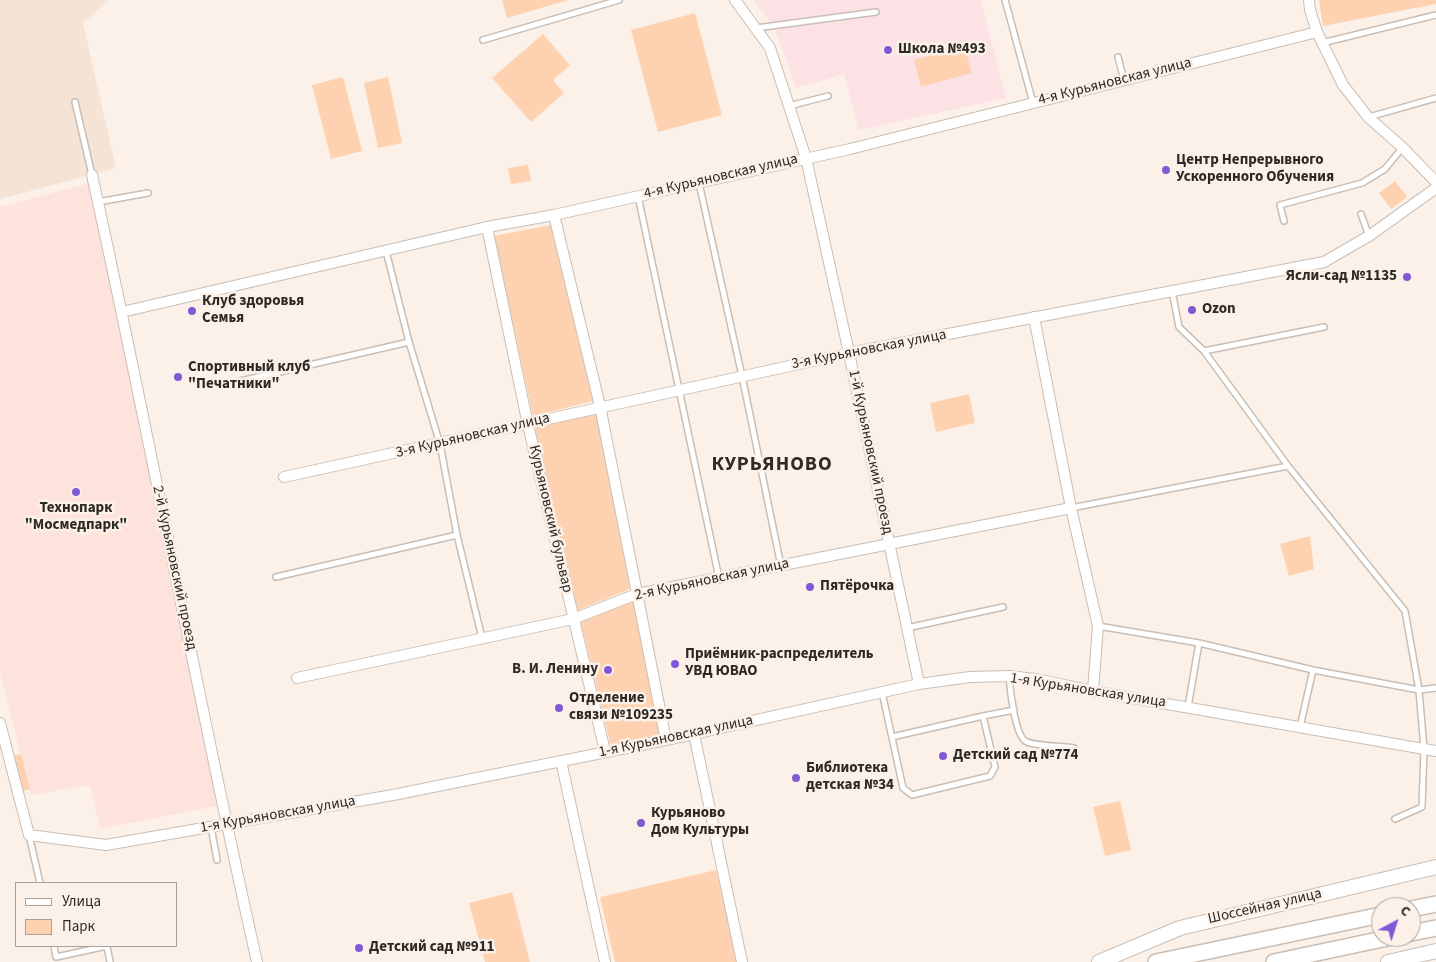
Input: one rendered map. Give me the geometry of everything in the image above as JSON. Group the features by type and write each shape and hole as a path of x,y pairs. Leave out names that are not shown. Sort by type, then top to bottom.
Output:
{"main road":[{"path":"1421,907 1436,904"},
{"path":"1156,962 1371,917"},
{"path":"1421,931 1436,928"},
{"path":"1274,962 1371,941"}],"street":[{"name":"1-й Курьяновский проезд","path":"735,0 770,48 806,158 919,684"},
{"path":"1309,0 1317,32 1343,85 1368,117 1403,148 1436,182"},
{"name":"4-я Курьяновская улица","path":"119,313 487,227 554,215 850,149 1033,103 1091,92 1124,80 1317,32"},
{"name":"2-й Курьяновский проезд","path":"92,175 226,824 257,962"},
{"name":"3-я Курьяновская улица","path":"284,477 440,444 600,406 849,353 1324,262 1369,236 1436,188"},
{"path":"554,215 600,406 666,740"},
{"name":"Курьяновский бульвар","path":"487,227 528,424 605,752"},
{"path":"1034,317 1071,508 1098,626 1093,691"},
{"name":"2-я Курьяновская улица","path":"297,678 573,619 637,594 1071,508"},
{"name":"1-я Курьяновская улица","path":"29,835 106,846 393,795 666,740 919,684 970,677 1009,676 1036,679 1093,691 1436,752"},
{"path":"0,723 29,835"},
{"path":"694,734 742,962"},
{"path":"561,761 605,962"},
{"name":"Шоссейная улица","path":"1099,962 1180,928 1436,867"},
{"path":"1388,962 1436,952"}],"lane":[{"path":"483,40 619,0"},
{"path":"1005,0 1033,103"},
{"path":"756,28 876,12"},
{"path":"1322,43 1436,15"},
{"path":"1118,58 1124,80"},
{"path":"789,106 828,96"},
{"path":"1368,117 1436,98"},
{"path":"75,102 92,175"},
{"path":"1284,222 1280,205 1362,183 1384,170 1403,148"},
{"path":"699,182 742,376 781,566"},
{"path":"98,202 148,193"},
{"path":"638,196 719,578"},
{"path":"1361,214 1369,236"},
{"path":"386,251 409,342 440,444 457,535 482,638"},
{"path":"1172,291 1179,328 1204,351 1288,466 1405,611 1419,690 1424,749 1422,807 1395,818"},
{"path":"1204,351 1324,326"},
{"path":"236,382 409,342"},
{"path":"1071,508 1288,466"},
{"path":"276,578 457,535"},
{"path":"907,628 1003,607"},
{"path":"1098,626 1199,642 1312,670 1419,690 1436,688"},
{"path":"1188,707 1199,642"},
{"path":"1300,727 1312,670"},
{"path":"1009,676 1020,737 1026,742 1074,748"},
{"path":"882,692 903,788 912,795 990,776 995,767 983,716"},
{"path":"892,737 1014,710"},
{"path":"211,827 216,860"},
{"path":"29,835 40,882"},
{"path":"54,947 56,957 101,947"},
{"path":"106,947 110,962"}],"shaded area":[{"path":"0,0 109,0 83,23 116,168 0,199"},
{"name":"Школа №493","path":"753,0 981,0 1006,98 859,130 844,74 796,88 774,26"},
{"name":"Технопарк \"Мосмедпарк\"","path":"90,183 217,806 100,829 90,785 31,795 0,671 0,207"}],"green space":[{"path":"502,0 568,0 507,18"},
{"path":"1319,0 1436,0 1436,4 1323,26"},
{"path":"695,13 722,115 658,132 631,30"},
{"path":"543,34 570,65 553,80 564,93 531,122 492,78"},
{"path":"964,46 972,73 921,87 914,60"},
{"path":"343,77 362,151 331,159 312,85"},
{"path":"388,77 402,143 378,148 364,83"},
{"path":"528,165 531,181 511,184 508,168"},
{"path":"1395,181 1407,197 1391,209 1379,193"},
{"path":"551,225 593,401 533,416 494,236"},
{"path":"969,394 975,423 936,432 930,403"},
{"path":"596,413 630,589 578,610 535,428"},
{"path":"1310,536 1314,569 1289,576 1280,544"},
{"path":"633,601 660,737 611,747 581,622"},
{"path":"21,754 30,789 22,791 13,756"},
{"path":"1120,801 1131,850 1105,856 1093,807"},
{"path":"716,870 738,962 615,962 600,897"},
{"path":"512,892 530,962 485,962 469,903"}],"place":[{"name":"Школа №493","path":"888,50"},
{"name":"Центр Непрерывного Ускоренного Обучения","path":"1166,170"},
{"name":"Ясли-сад №1135","path":"1407,277"},
{"name":"Ozon","path":"1192,310"},
{"name":"Клуб здоровья Семья","path":"192,311"},
{"name":"Спортивный клуб \"Печатники\"","path":"178,377"},
{"name":"Технопарк \"Мосмедпарк\"","path":"76,492"},
{"name":"Пятёрочка","path":"810,587"},
{"name":"Приёмник-распределитель УВД ЮВАО","path":"675,664"},
{"name":"В. И. Ленину","path":"608,670"},
{"name":"Отделение связи №109235","path":"559,708"},
{"name":"Детский сад №774","path":"943,756"},
{"name":"Библиотека детская №34","path":"796,778"},
{"name":"Курьяново Дом Культуры","path":"641,823"},
{"name":"Детский сад №911","path":"359,948"}],"district":[{"name":"КУРЬЯНОВО","path":"772,466"}]}
